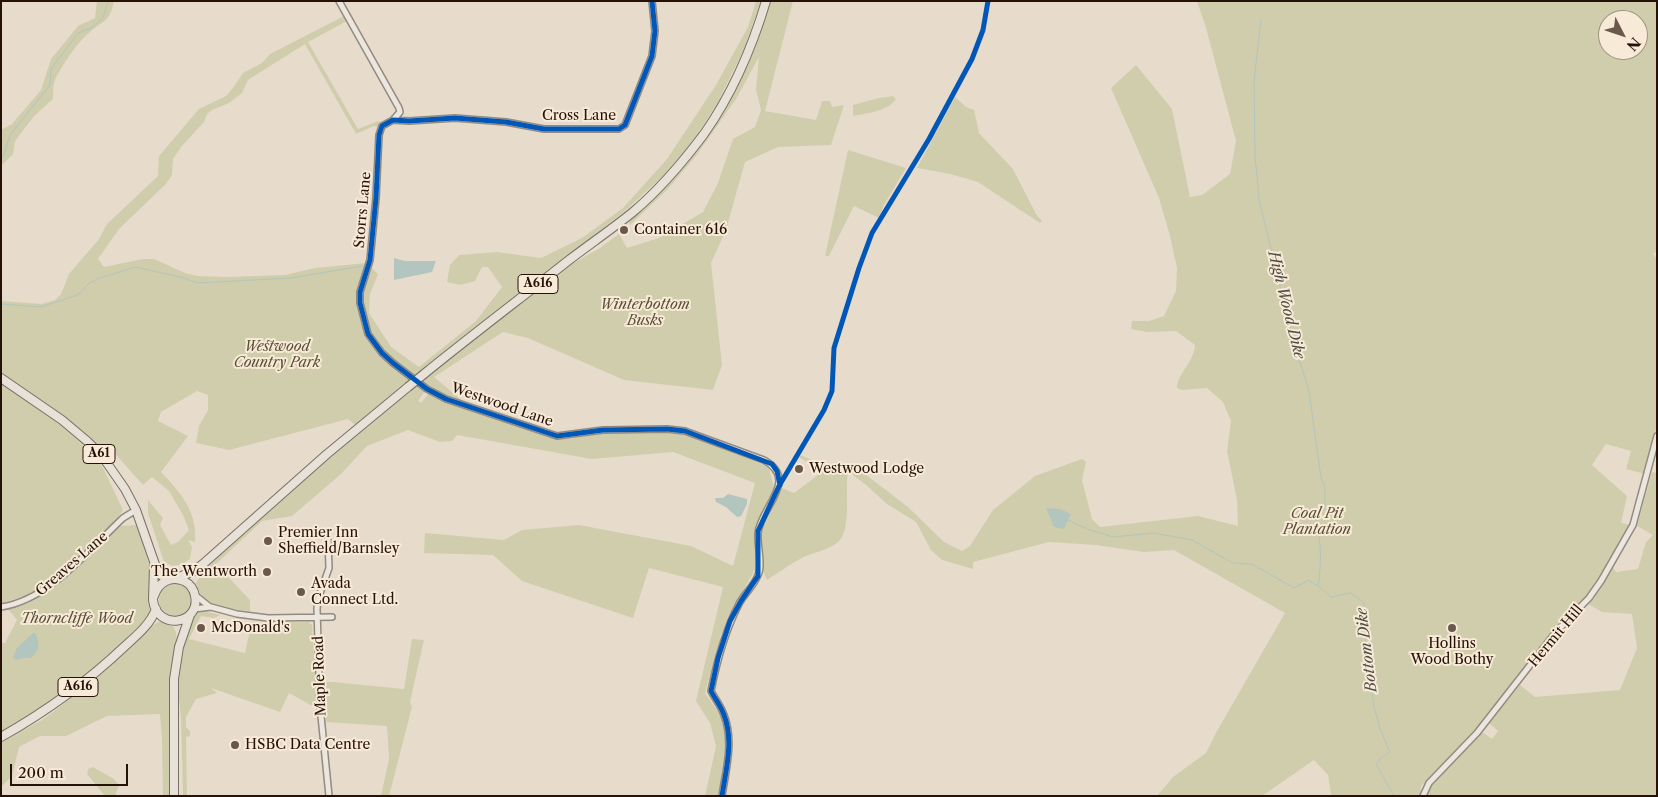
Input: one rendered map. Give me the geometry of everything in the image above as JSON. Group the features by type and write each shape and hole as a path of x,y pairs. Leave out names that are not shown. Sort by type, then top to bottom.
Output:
{"highway":[{"name":"A616","path":"172,579 194,571 203,564 327,454 408,387 653,194 704,133 731,89 749,51 766,1"},
{"name":"A61","path":"1,378 62,420 87,441 111,469 125,489 136,510 150,546 154,564 154,596"},
{"name":"A61","path":"154,564 159,573 172,579"},
{"name":"A616","path":"194,591 194,579 203,564"},
{"path":"174,796 173,694 181,641 192,612 194,591 181,580 172,579 159,586 154,596 156,609 178,628 181,641"},
{"name":"A616","path":"1,737 37,717 68,696 106,665 147,626 156,609"},
{"path":"168,620 181,620 192,612"},
{"name":"A616","path":"147,626 168,620"}],"street":[{"path":"339,1 404,121"},
{"name":"Cross Lane","path":"393,120 455,118 506,122 544,129 619,129 625,124 652,56 655,31 652,1"},
{"name":"Storrs Lane","path":"400,112 393,120 382,126 378,135 376,198 370,260 360,292 360,303 368,334 382,353 411,378"},
{"name":"Westwood Lane","path":"411,378 446,399 557,436 603,430 668,429 685,431 772,464 777,471 780,485 758,531 758,576 740,601 730,621 710,691 724,715 729,733 729,752 722,796"},
{"name":"Hermit Hill","path":"1423,796 1429,783 1478,733 1556,632 1589,598 1596,588 1633,525 1657,436"},
{"name":"Greaves Lane","path":"1,607 26,600 48,588 123,518 136,510"},
{"path":"317,616 318,599 329,568 328,539"},
{"name":"Maple Road","path":"194,591 211,607 236,614 268,618 332,616"},
{"name":"Maple Road","path":"192,612 211,607"},
{"name":"Maple Road","path":"317,616 320,706 329,796"}],"green space":[{"path":"97,1 114,1 108,18 85,37 69,56 54,83 53,99 34,116 15,141 13,154 1,166 1,130 12,124 41,90 51,59 78,26 95,18"},
{"path":"756,1 761,1 744,49 718,102 692,143 663,176 625,211 413,377 383,351 370,334 362,304 363,292 372,268 378,274 370,294 369,313 391,347 419,367 476,321 502,287 488,267 482,267 475,281 460,285 447,282 450,265 459,255 497,252 541,258 582,238 623,208 667,159 716,85 748,27"},
{"name":"Winterbottom Busks","path":"769,1 793,1 765,111 816,120 822,101 830,101 832,107 844,105 831,145 778,147 745,162 726,230 711,263 722,365 713,390 624,380 528,338 503,332 434,377 464,402 446,396 422,381 566,267 600,248 619,234 627,248 659,238 703,212 718,183 733,139 755,127 761,110 756,90 759,57 736,99 696,156 667,190 630,225 629,222 658,191 732,94 755,49"},
{"name":"Coal Pit Plantation","path":"1197,1 1657,1 1657,252 1653,253 1657,260 1657,425 1645,474 1626,469 1631,451 1606,444 1592,465 1627,496 1621,523 1631,525 1609,561 1616,572 1638,569 1646,542 1653,535 1637,526 1652,472 1657,473 1657,796 1426,796 1434,782 1481,731 1492,739 1498,731 1489,723 1520,685 1535,697 1620,690 1637,648 1632,614 1602,612 1588,604 1587,597 1576,605 1557,625 1494,709 1421,786 1420,796 1334,796 1331,794 1328,775 1314,760 1262,796 1157,796 1173,777 1206,753 1285,613 1174,550 1144,552 1096,545 1049,542 973,562 973,569 942,560 931,550 916,522 887,504 848,471 847,517 841,538 832,546 800,559 767,580 763,571 761,532 782,488 794,493 822,472 799,457 800,455 821,464 845,464 861,471 908,507 944,542 962,551 970,546 993,510 1035,476 1082,459 1086,462 1082,480 1092,519 1100,527 1198,516 1238,526 1237,500 1227,451 1231,421 1223,402 1207,388 1182,390 1177,388 1180,378 1192,357 1195,345 1176,331 1147,332 1131,329 1132,321 1149,321 1164,316 1176,291 1177,268 1159,198 1111,88 1136,65 1172,109 1190,197 1202,195 1230,174 1236,141"},
{"name":"Westwood Country Park","path":"344,16 347,21 308,42 358,129 378,121 382,124 380,128 374,126 356,134 305,44 248,80 242,93 229,103 207,114 204,122 181,147 173,159 172,175 165,185 119,229 98,259 104,267 143,259 154,259 185,273 198,276 225,277 285,275 315,268 366,263 358,293 360,319 372,343 380,353 389,363 410,379 355,425 348,419 229,450 196,443 199,426 208,410 208,395 197,391 161,412 158,421 188,436 161,472 181,495 194,521 195,542 188,540 192,547 190,559 183,564 173,566 164,562 148,513 148,500 163,518 160,525 171,545 179,541 189,530 183,515 169,491 152,477 143,485 110,448 95,457 103,468 123,510 117,519 120,526 137,525 149,563 151,577 150,616 114,652 62,697 1,733 1,643 5,643 17,620 8,609 31,602 29,595 1,603 1,301 42,304 55,300 61,294 69,274 99,239 107,224 158,176 159,156 199,109 226,96 243,73 262,63 270,54"},
{"path":"893,96 896,99 887,107 853,116 853,105"},
{"path":"955,97 966,107 974,110 979,133 1013,169 1036,214 1042,221 1040,223 978,182 950,174 917,168"},
{"path":"848,150 906,168 884,205 879,218 854,206 829,256 825,256"},
{"path":"418,385 425,391 418,401 421,403 429,393 445,402 558,439 605,433 682,433 760,462 769,468 774,488 756,530 756,568 721,634 705,693 721,716 726,733 719,796 705,796 716,746 710,723 696,701 723,587 649,568 633,618 522,581 493,555 424,553 425,533 504,540 522,530 579,525 691,546 733,566 755,483 673,452 592,459 457,435 452,441 440,442 408,430 367,446 341,474 292,516 262,521 216,564 250,600 250,611 217,606 203,598 196,583 204,570 353,436"},
{"path":"175,584 181,585 186,589 190,594 190,606 186,611 181,615 175,616 169,615 164,611 160,606 159,600 160,594 164,589 169,585"},
{"path":"205,611 220,615 214,618 201,616 189,639 245,653 252,621 264,623 309,622 312,625 318,709 289,693 280,712 211,688 217,693 196,699 186,717 186,727 190,731 190,736 186,737 187,796 183,796 181,718 177,680 185,642 194,616 199,612"},
{"path":"158,622 172,625 177,638 170,694 171,796 163,796 160,714 107,716 66,736 40,736 19,747 12,776 1,787 1,742 42,720 94,681 148,628"},
{"path":"412,639 424,640 410,702 412,707 389,796 381,796 389,759 387,726 326,722 323,686 326,682 333,682 404,689"},
{"path":"93,767 114,779 119,785 115,796 105,796 87,774 88,769"}],"shaded area":[{"path":"394,258 405,261 436,261 432,272 394,280"},
{"path":"728,494 747,499 747,504 741,516 737,517 726,507 716,502 715,498 723,498"},
{"path":"1046,508 1060,509 1071,514 1064,529 1054,527"},
{"path":"35,633 38,641 36,653 31,658 16,660 13,657 17,648"}],"waterway":[{"path":"1,159 10,135 50,85 51,69 78,33 91,28 103,18 108,1"},
{"name":"High Wood Dike","path":"1261,20 1254,81 1255,155 1259,199 1292,336 1309,391 1321,478 1325,487 1325,508 1316,519 1320,552 1318,586"},
{"path":"1,304 40,307 78,295 88,284 97,279 135,267 198,283 291,278 362,266"},
{"name":"High Wood Dike","path":"1068,520 1087,529 1113,537 1154,533 1192,540 1233,563 1252,564 1294,588 1309,580 1331,597 1351,593 1364,603 1366,659 1374,707 1390,752 1376,764 1394,796"}],"cycle path":[{"path":"652,1 655,31 652,56 625,125 619,129 544,129 506,122 455,118 409,121 393,120 382,126 379,135 376,198 370,260 360,292 360,303 368,334 382,353 393,363 427,389 446,399 557,436 603,430 667,429 685,431 772,464 777,471 780,485"},
{"path":"722,796 729,745 727,725 723,712 711,691 718,658 730,621 758,576 758,531 779,486 824,410 832,391 834,348 872,233 929,139 972,59 983,30 988,1"}],"place":[{"name":"Container 616","path":"624,230"},
{"name":"Westwood Lodge","path":"799,469"},
{"name":"Premier Inn Sheffield/Barnsley","path":"268,541"},
{"name":"The Wentworth","path":"267,572"},
{"name":"Avada Connect Ltd.","path":"301,592"},
{"name":"McDonald's","path":"201,628"},
{"name":"Hollins Wood Bothy","path":"1452,628"},
{"name":"HSBC Data Centre","path":"235,745"}],"park label":[{"name":"Thorncliffe Wood","path":"77,619"}],"water label":[{"name":"Bottom Dike","path":"1367,650"}]}
